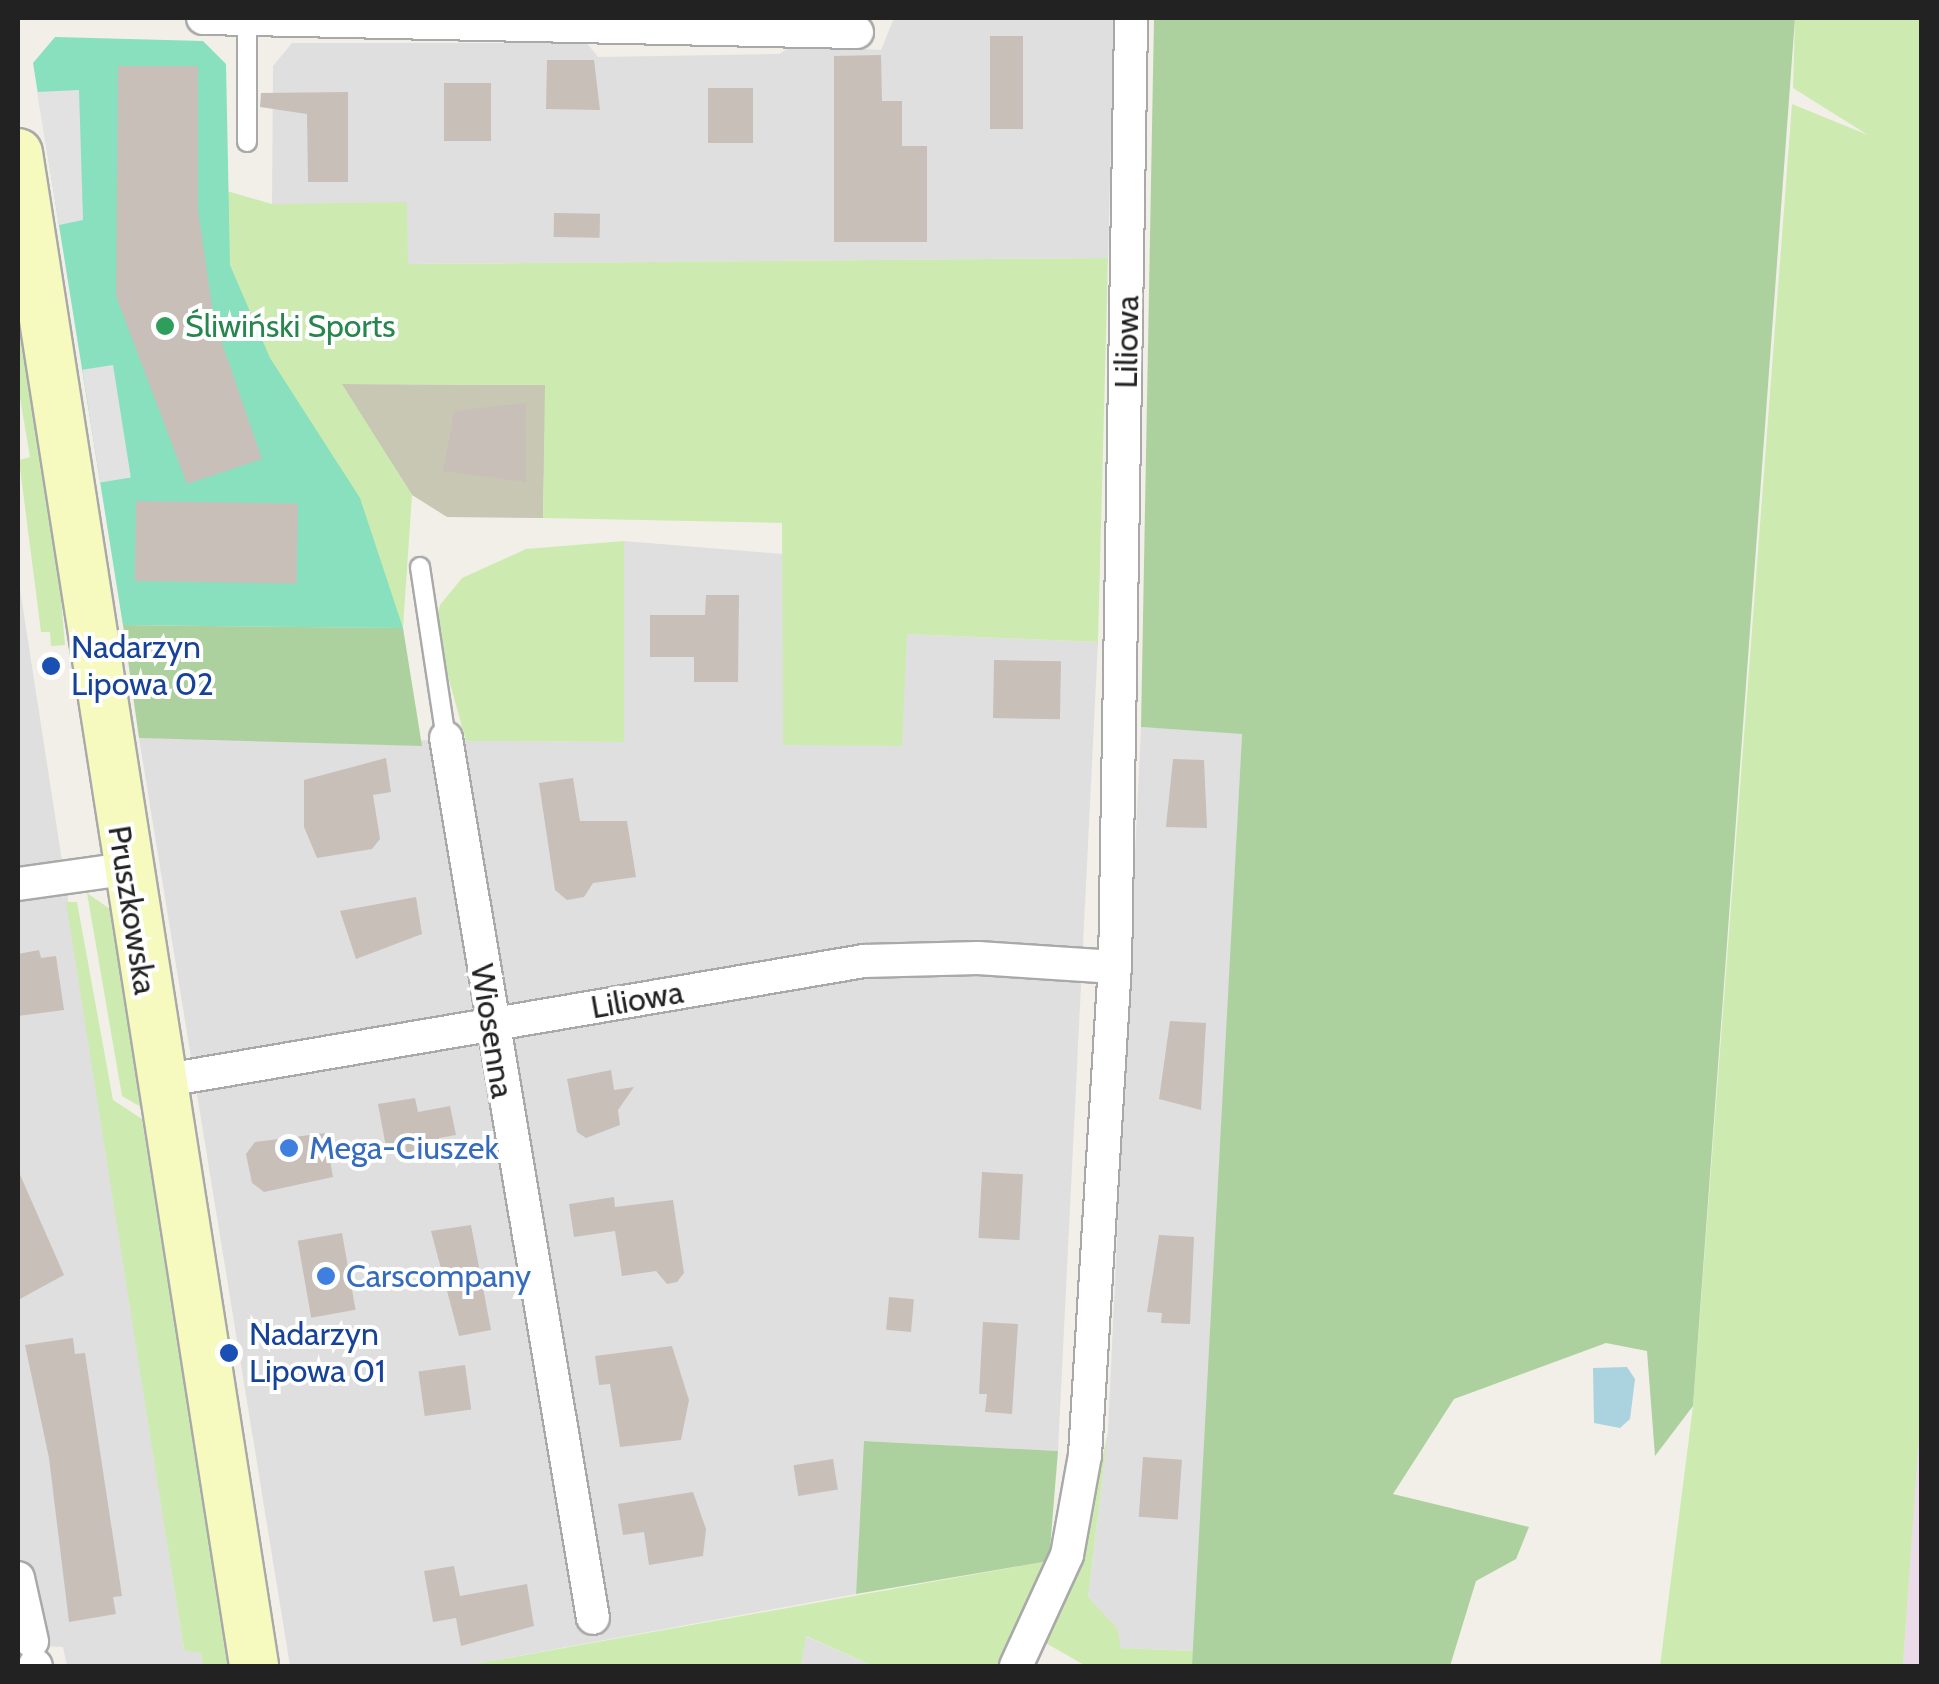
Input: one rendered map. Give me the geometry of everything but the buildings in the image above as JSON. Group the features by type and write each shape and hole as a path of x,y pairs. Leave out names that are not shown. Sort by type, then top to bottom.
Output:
{"street":[{"path":"203,18 858,32"},
{"name":"Liliowa","path":"1016,1666 1067,1556 1085,1455 1116,967 1131,18"},
{"name":"Pruszkowska","path":"18,152 125,869 254,1666"},
{"name":"Wiosenna","path":"446,738 490,1025 593,1618"},
{"path":"18,884 125,869"},
{"name":"Liliowa","path":"161,1081 864,961 978,958 1116,967"},
{"path":"18,1578 34,1658"}],"lane":[{"path":"247,18 247,142"},
{"path":"420,567 446,738"}],"shaded area":[{"path":"894,18 1114,18 1108,258 407,264 272,204 273,66 292,43 587,43 598,57 779,54 794,45 881,50"},
{"path":"79,90 83,220 59,225 37,92"},
{"path":"113,365 131,478 100,482 82,370"},
{"path":"341,384 546,385 543,518 447,517 412,495"},
{"path":"624,541 783,554 784,745 907,634 1098,642 1058,1451 865,1441 856,1594 463,1666 290,1666 139,738 624,742"},
{"path":"18,576 184,1650 201,1652 203,1666 67,1666 63,1647 18,1645"},
{"path":"1141,727 1242,733 1195,1651 1121,1648 1088,1597 1108,1431"},
{"path":"1921,1391 1921,1666 1903,1666"},
{"path":"805,1636 873,1666 801,1666"}],"green space":[{"path":"1154,18 1795,18 1693,1406 1655,1456 1647,1351 1606,1343 1454,1399 1393,1494 1529,1527 1516,1559 1476,1581 1450,1666 1192,1666 1242,734 1141,727"},
{"path":"1795,18 1921,18 1922,1391 1903,1666 1660,1666 1693,1406 1792,104 1868,135 1793,88"},
{"name":"Śliwiński Sports","path":"55,37 203,41 226,64 230,265 270,358 360,498 403,628 123,625 33,63"},
{"path":"227,191 272,204 407,202 408,264 1108,258 1098,642 907,634 902,746 783,745 782,523 543,518 545,385 342,384 412,495 403,628 123,625 101,483 167,473 231,350"},
{"path":"18,263 48,448 65,645 51,646 50,632 41,632 19,460 30,457 18,386"},
{"path":"624,541 624,742 466,741 434,626 440,605 462,578 526,549"},
{"path":"123,625 403,628 422,746 139,738"},
{"path":"87,893 110,909 148,1111 122,1096"},
{"path":"66,902 77,902 113,1100 142,1119 230,1666 203,1666 201,1653 184,1650"},
{"path":"1108,1432 1088,1597 1117,1628 1121,1648 1195,1651 1192,1666 1086,1666 1044,1642 1079,1565"},
{"path":"864,1441 1058,1451 1049,1561 856,1594"},
{"path":"1049,1561 1006,1666 873,1666 806,1636 801,1666 463,1666"}],"water":[{"path":"1627,1367 1635,1379 1630,1419 1620,1428 1594,1423 1593,1368"}],"place":[{"name":"Śliwiński Sports","path":"165,326"},
{"name":"Nadarzyn Lipowa 02","path":"51,666"},
{"name":"Mega-Ciuszek","path":"289,1148"},
{"name":"Carscompany","path":"326,1276"},
{"name":"Nadarzyn Lipowa 01","path":"229,1353"}]}
